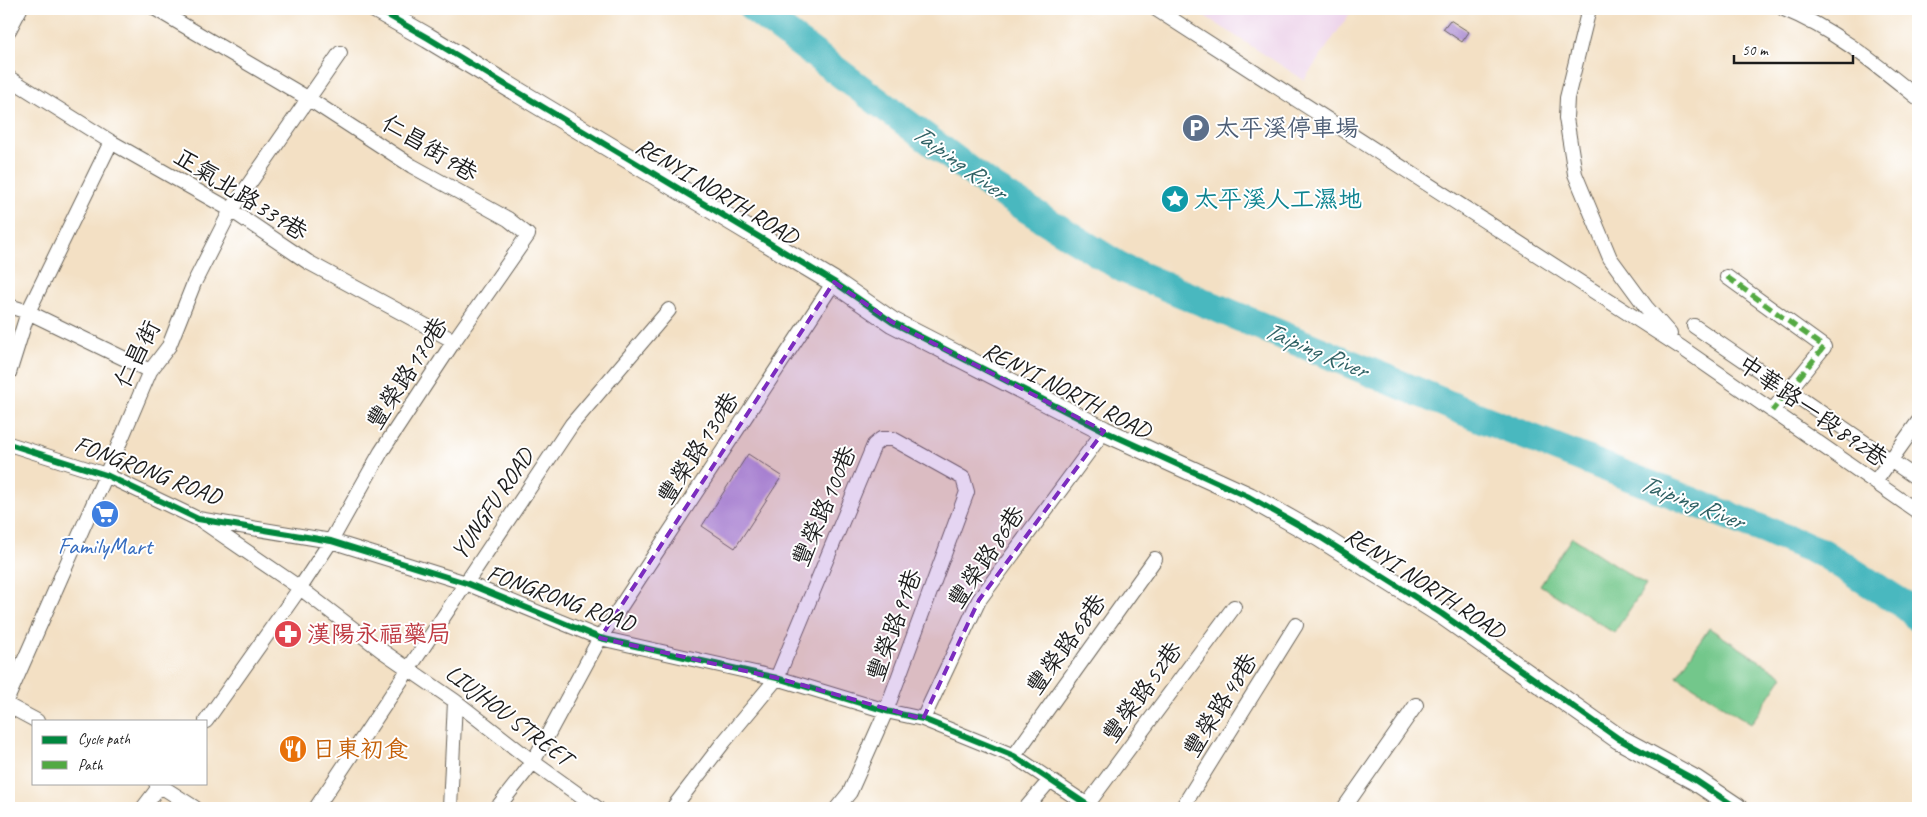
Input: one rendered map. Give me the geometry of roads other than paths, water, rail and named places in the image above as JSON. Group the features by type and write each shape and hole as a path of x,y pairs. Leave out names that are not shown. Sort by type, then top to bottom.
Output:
{"street":[{"path":"9,30 20,9"},
{"name":"仁昌街9巷","path":"156,9 309,100 412,166 508,219 528,235"},
{"name":"RENYI NORTH ROAD","path":"377,9 834,282 892,322 1104,431 1249,497 1320,537 1442,614 1619,739 1695,780 1737,808"},
{"path":"1156,9 1682,348"},
{"path":"1589,9 1567,98 1566,118 1575,174 1610,258 1646,307 1682,348"},
{"path":"1784,9 1810,19 1880,68 1918,98"},
{"name":"仁昌街","path":"9,695 106,476 150,371 169,346 194,283 231,210 309,100 340,52"},
{"name":"正氣北路339巷","path":"9,78 111,142 231,210 308,262 454,341"},
{"path":"9,373 28,312 111,142"},
{"name":"豐榮路170巷","path":"207,720 300,588 331,541 381,452 454,341 528,235"},
{"path":"1727,277 1824,347 1772,411"},
{"name":"豐榮路130巷","path":"497,808 533,762 600,638 834,282"},
{"path":"9,306 28,312 150,371"},
{"name":"YUNGFU ROAD","path":"316,808 572,424 670,310"},
{"path":"1694,326 1918,479"},
{"name":"中華路一段892巷","path":"1682,348 1918,512"},
{"path":"1875,482 1918,422"},
{"name":"豐榮路86巷","path":"923,719 979,600 1104,431"},
{"name":"豐榮路100巷","path":"673,808 777,678 874,445 881,439 893,439 962,478"},
{"name":"FONGRONG ROAD","path":"9,444 106,476 198,519 331,541 466,582 600,638 777,678 886,712 923,719 1014,756 1090,807"},
{"name":"豐榮路91巷","path":"837,808 850,792 886,712 967,492 962,478"},
{"name":"LIUJHOU STREET","path":"198,519 300,588 597,808"},
{"name":"豐榮路68巷","path":"1014,756 1155,559"},
{"name":"豐榮路52巷","path":"1090,807 1234,606"},
{"name":"豐榮路48巷","path":"1182,808 1296,625"},
{"path":"450,808 455,701"},
{"path":"1344,808 1416,705"},
{"path":"9,706 35,720"},
{"path":"1026,808 1050,780"},
{"path":"143,808 160,784 195,808"}],"waterway":[{"name":"Taiping River","path":"754,9 992,187 1124,269 1478,417 1823,553 1912,610 1918,618"}],"place":[{"name":"太平溪停車場","path":"1196,128"},
{"name":"太平溪人工濕地","path":"1175,199"},
{"name":"FamilyMart","path":"105,514"},
{"name":"漢陽永福藥局","path":"288,634"},
{"name":"日東初食","path":"293,749"}]}
